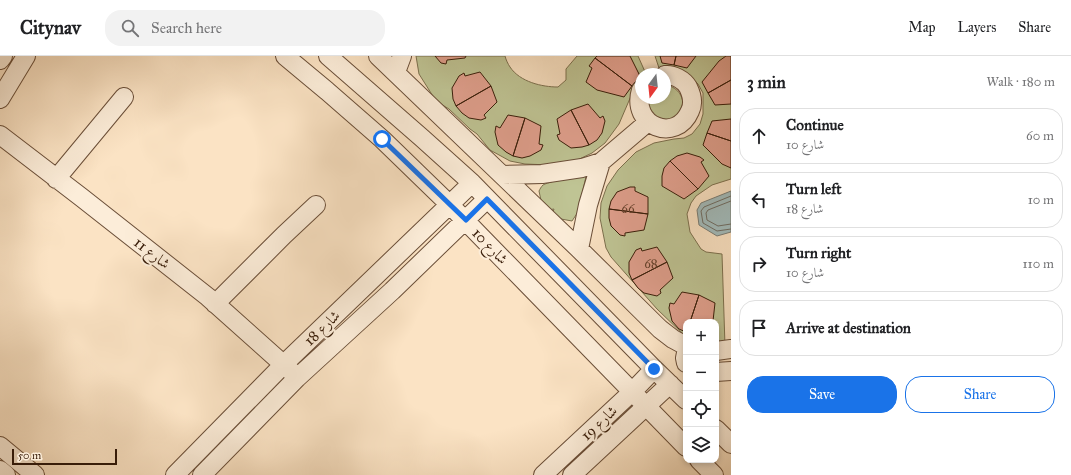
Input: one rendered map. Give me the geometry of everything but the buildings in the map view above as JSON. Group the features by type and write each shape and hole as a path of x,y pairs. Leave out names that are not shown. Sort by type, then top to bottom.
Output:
{"street":[{"path":"0,60 3,56"},
{"path":"0,99 26,56"},
{"name":"شارع 10","path":"284,56 382,139 466,220 683,444"},
{"name":"شارع 10","path":"328,56 472,183 683,397"},
{"path":"378,56 399,64 503,175 660,329 683,344"},
{"path":"639,104 641,113 648,122 658,127 669,128 680,125 688,117 692,107 692,95 687,85 678,78 671,76"},
{"path":"56,179 124,97"},
{"path":"503,175 542,174 582,168 601,162 648,122"},
{"name":"شارع 11","path":"0,135 56,179 87,201 215,304 284,364 297,378"},
{"path":"579,249 588,205 601,162"},
{"name":"شارع 18","path":"175,475 284,364 472,183"},
{"name":"شارع 18","path":"202,475 297,378 392,291 487,199"},
{"path":"215,304 284,234 316,205"},
{"path":"719,351 731,350"},
{"name":"شارع 19","path":"543,475 632,392 654,369"},
{"path":"719,372 731,371"},
{"name":"شارع 19","path":"572,475 670,384"},
{"path":"719,432 731,444"},
{"path":"0,446 35,475"},
{"path":"702,463 714,475"},
{"path":"0,470 6,475"}],"green space":[{"path":"416,56 505,56 514,72 525,80 538,85 552,87 558,87 566,80 566,69 577,56 638,56 643,68 635,68 635,88 619,124 605,143 592,153 571,163 550,165 525,164 510,161 490,150 477,134 449,109 436,101 419,74"},
{"path":"655,56 731,56 731,179 712,185 696,196 691,203 687,214 690,232 701,249 706,252 722,254 725,346 719,345 719,319 683,319 683,334 657,309 611,257 606,248 600,218 601,203 607,186 618,170 636,152 654,143 684,138 692,134 700,124 703,114 703,93 698,84 691,77 671,68 659,68"},
{"path":"671,86 679,92 683,103 681,109 673,120 650,118 647,104 671,104"},
{"path":"587,172 578,212 572,221 561,219 552,215 554,209 548,210 542,205 539,191 543,185"}],"water":[{"path":"731,191 731,232 717,236 699,225 697,210 701,203"}],"route":[{"path":"382,139 466,220 487,199 654,369"}]}
